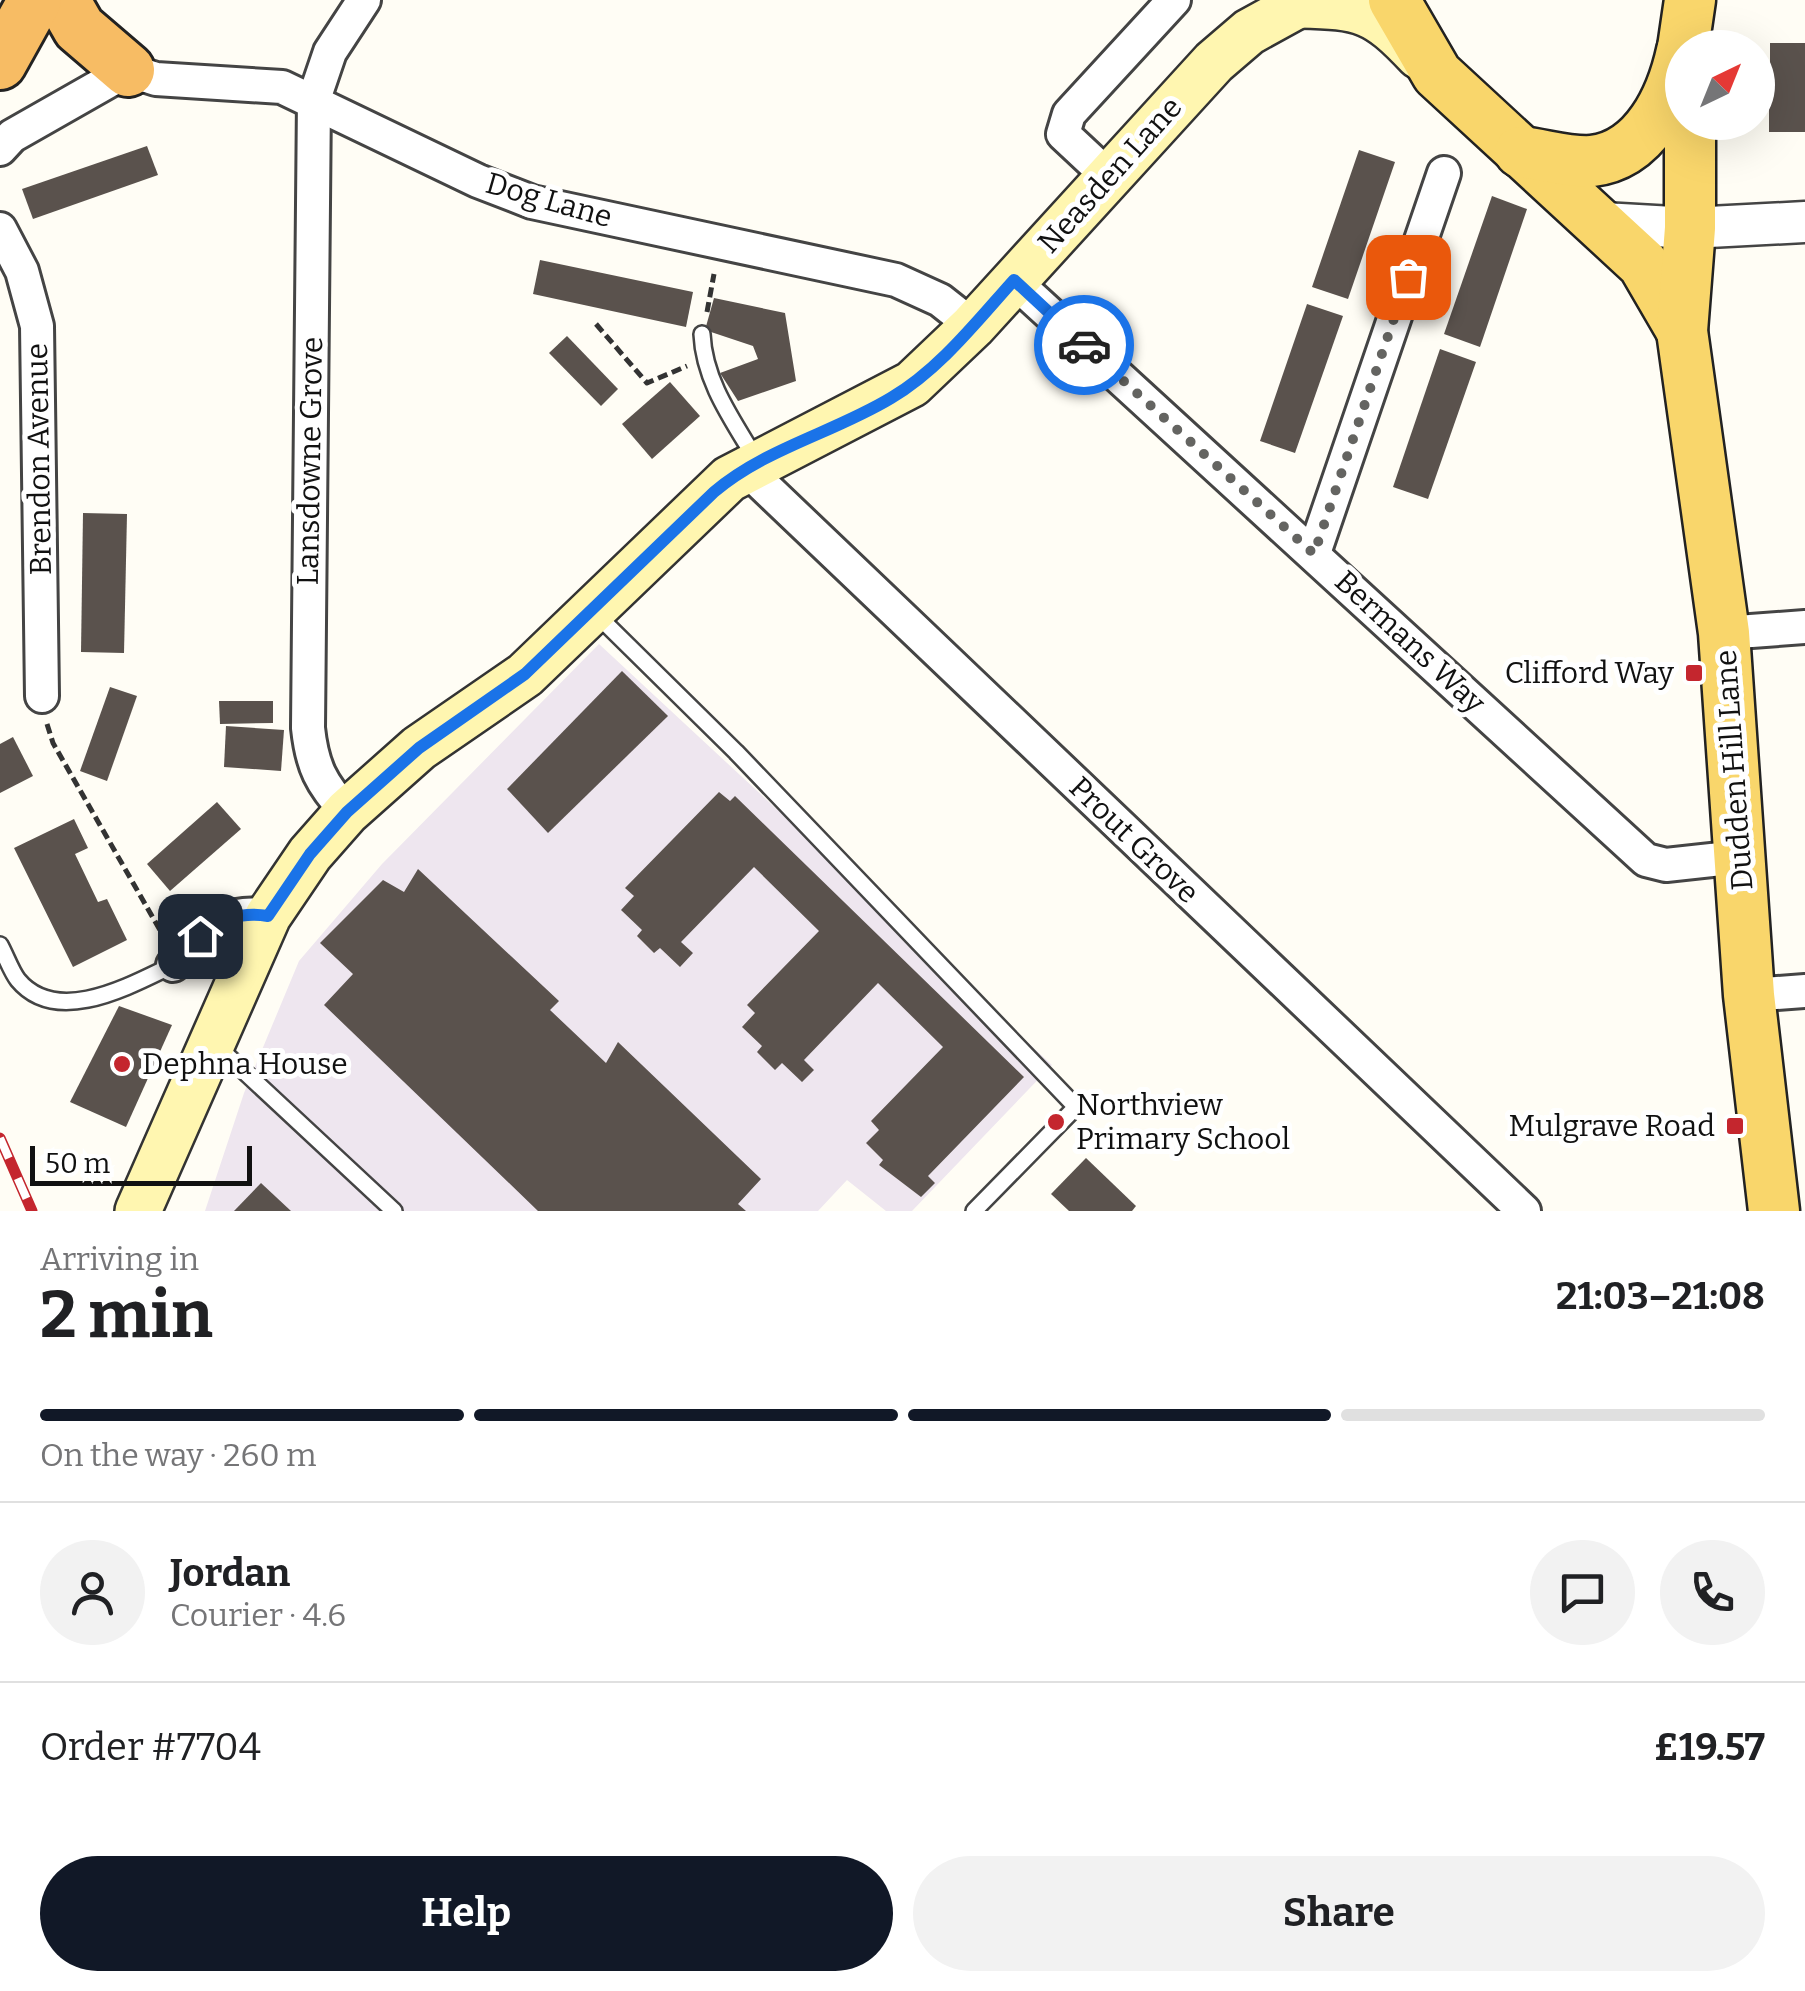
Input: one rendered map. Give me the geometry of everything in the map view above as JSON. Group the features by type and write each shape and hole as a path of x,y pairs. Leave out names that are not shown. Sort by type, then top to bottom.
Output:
{"highway":[{"path":"0,63 35,0"},
{"path":"63,0 79,28 128,70"}],"main road":[{"name":"Dudden Hill Lane","path":"1394,0 1437,74 1643,264 1682,331"},
{"name":"Neasden Lane","path":"138,1211 268,916 310,854 347,812 419,748 525,674 698,506 751,464 890,399 973,326 1214,62 1249,32 1303,3 1343,6 1385,20 1437,74"},
{"path":"1520,152 1593,161 1639,140 1665,103"},
{"name":"Dudden Hill Lane","path":"1690,140 1690,228 1682,331 1724,633 1749,996 1774,1211"}],"street":[{"name":"Lansdowne Grove","path":"347,812 323,787 312,763 308,728 314,98 330,52 364,0"},
{"path":"1109,177 1063,134 1069,114 1174,0"},
{"name":"Dog Lane","path":"128,70 156,79 257,82 314,98 478,181 532,202 916,286 973,326"},
{"path":"0,149 12,136 128,70"},
{"path":"1314,554 1444,173"},
{"path":"1602,223 1690,228 1805,222"},
{"name":"Brendon Avenue","path":"0,229 22,271 37,326 42,696"},
{"name":"Bermans Way","path":"1014,280 1646,860 1666,865 1739,857"},
{"name":"Prout Grove","path":"751,464 1524,1211"},
{"path":"1724,633 1805,627"},
{"path":"176,963 200,936 227,917 246,912 268,916"},
{"path":"1749,996 1805,991"}],"lane":[{"path":"702,334 703,358 751,464"},
{"path":"592,609 736,752 1076,1107 974,1211"},
{"path":"0,945 18,980 39,996 72,1002 138,982 176,963"},
{"path":"214,1044 394,1211"}],"path":[{"path":"702,334 720,244"},
{"path":"596,324 647,383 703,358"},
{"path":"42,696 53,742 176,963"}],"shaded area":[{"path":"599,644 1052,1065 912,1211 886,1211 847,1180 818,1211 205,1211 244,1093 299,961 382,864"}],"building":[{"path":"1775,43 1805,43 1805,132 1775,132"},
{"path":"147,146 158,175 33,219 22,189"},
{"path":"1359,150 1395,162 1348,299 1312,287"},
{"path":"1492,196 1527,209 1480,347 1444,334"},
{"path":"540,260 693,292 686,327 533,294"},
{"path":"714,298 785,313 796,381 738,401 720,373 758,359 753,346 705,330"},
{"path":"1307,304 1343,316 1295,453 1260,441"},
{"path":"567,336 618,389 601,406 549,353"},
{"path":"1440,349 1476,362 1428,499 1393,487"},
{"path":"670,382 700,416 652,459 622,424"},
{"path":"83,513 127,514 124,653 81,652"},
{"path":"622,671 668,716 548,833 507,789"},
{"path":"110,687 137,696 107,781 80,771"},
{"path":"219,701 273,701 273,723 220,724"},
{"path":"226,726 284,730 281,771 224,767"},
{"path":"13,737 33,776 0,793 0,744"},
{"path":"719,792 730,801 735,796 1024,1077 928,1176 935,1183 921,1197 879,1165 883,1160 866,1143 879,1130 871,1121 943,1047 878,983 804,1060 814,1070 802,1082 782,1063 775,1070 757,1052 762,1046 742,1027 755,1013 747,1005 819,931 754,867 681,942 693,953 680,967 660,948 654,953 637,936 642,930 621,910 634,896 625,888"},
{"path":"217,802 241,829 170,891 147,864"},
{"path":"74,819 88,848 75,854 98,902 107,899 127,940 73,967 14,848"},
{"path":"418,869 559,1001 550,1010 606,1063 618,1042 761,1179 738,1204 746,1211 538,1211 324,1005 353,974 320,943 383,880 404,892"},
{"name":"Dephna House","path":"119,1006 172,1025 126,1127 70,1102"},
{"path":"1086,1158 1136,1206 1132,1211 1069,1211 1051,1194"},
{"path":"261,1183 291,1211 234,1211"}],"railway":[{"path":"0,1138 32,1211"}],"way so far":[{"path":"1084,345 1314,554 1408,277"}],"place":[{"name":"Clifford Way","path":"1694,673"},
{"name":"Dephna House","path":"122,1064"},
{"name":"Northview Primary School","path":"1056,1122"},
{"name":"Mulgrave Road","path":"1735,1126"}],"route":[{"path":"200,936 227,917 246,912 268,916 310,854 347,812 419,748 525,674 714,492 745,468 890,399 912,384 1014,280 1084,345"}]}
